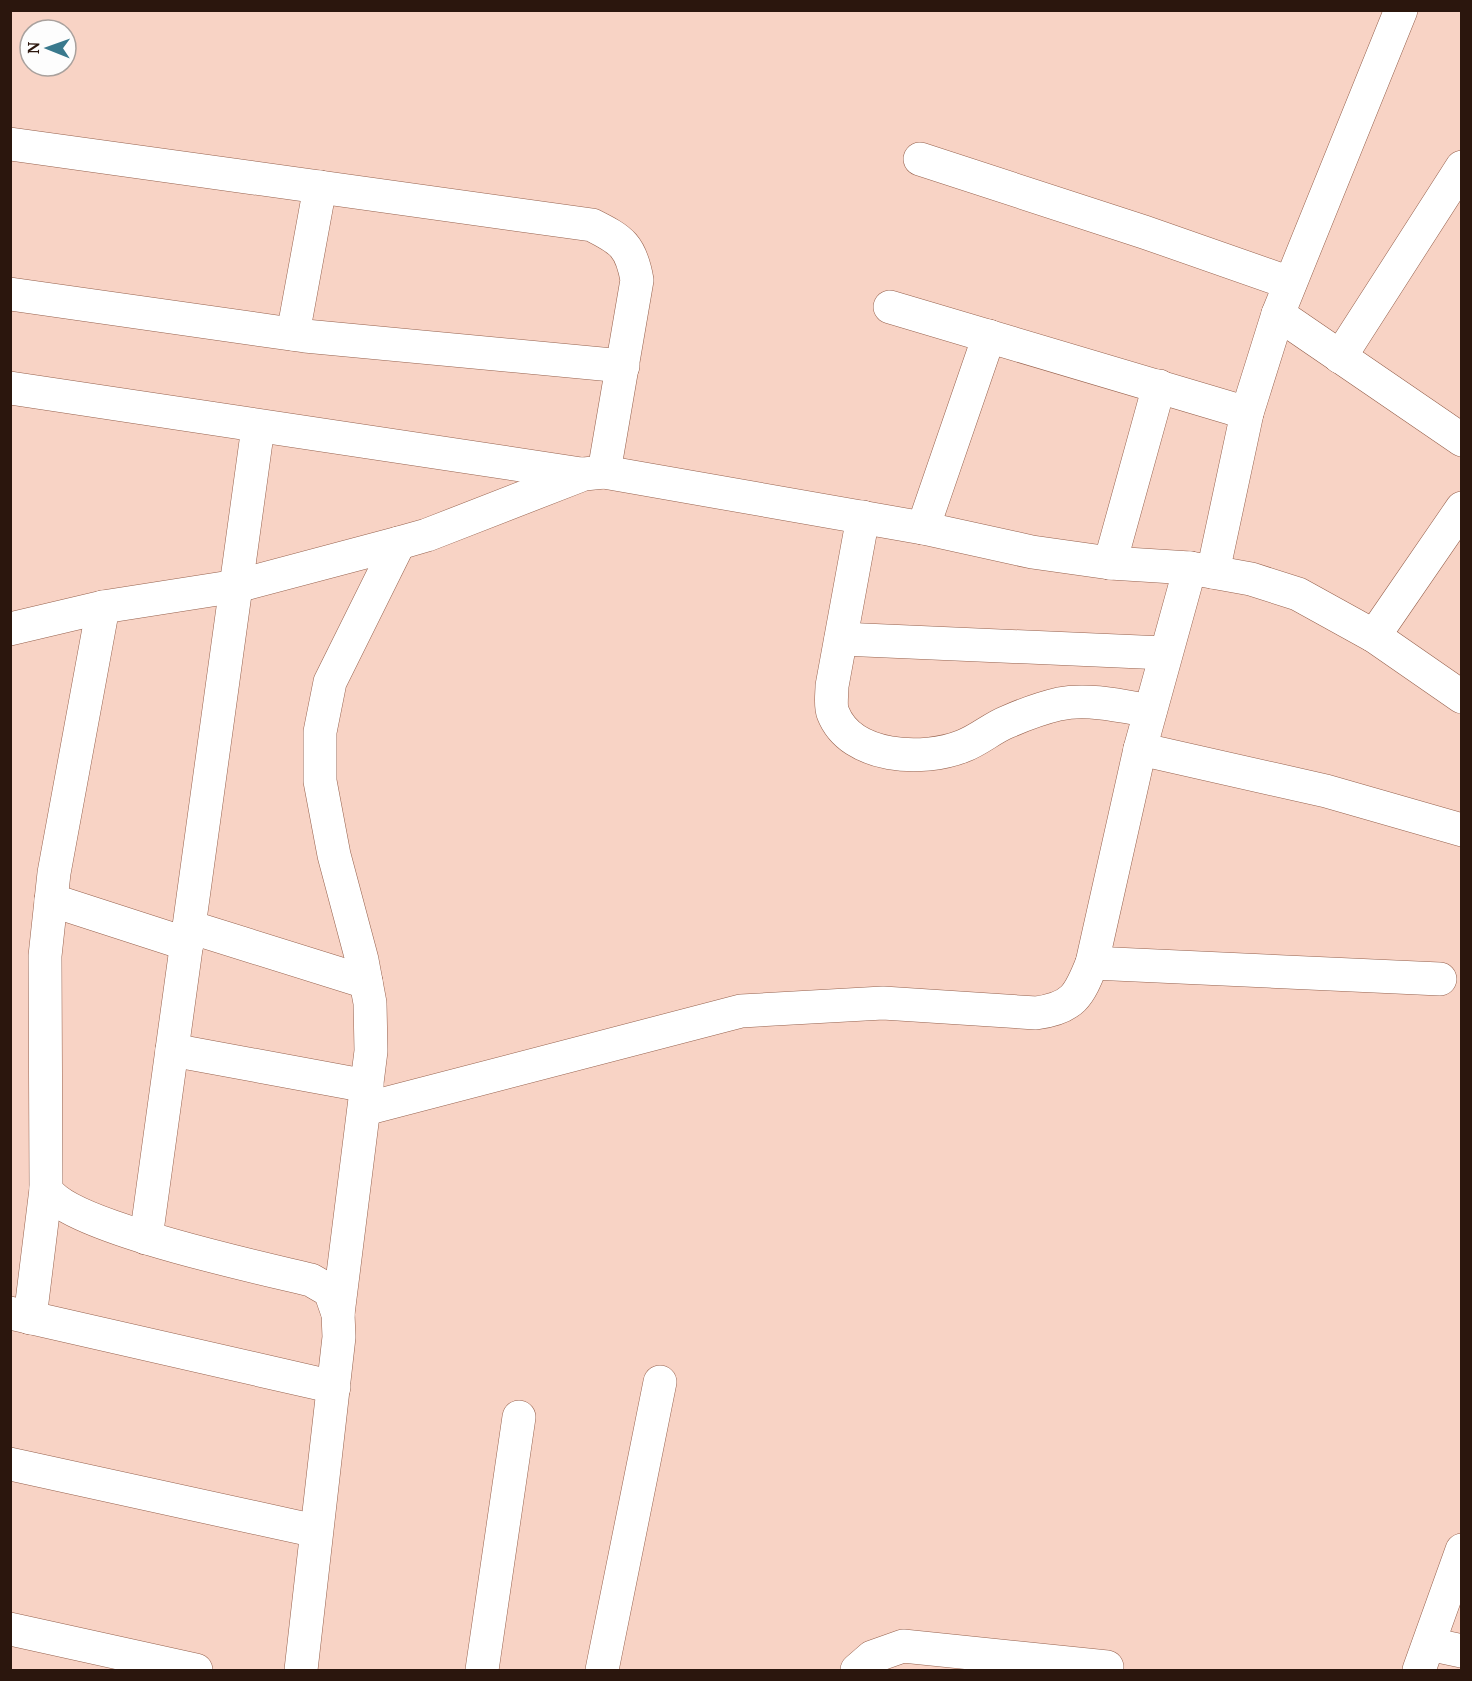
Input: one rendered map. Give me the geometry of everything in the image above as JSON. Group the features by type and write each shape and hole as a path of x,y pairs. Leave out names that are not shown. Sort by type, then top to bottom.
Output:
{"street":[{"path":"172,1050 366,1098 741,1011 883,1003 1036,1013 1051,1011 1072,1001 1080,993 1092,963 1164,653 1202,570 1278,314 1401,10"},
{"path":"10,144 592,225 618,238 633,256 637,280 623,366 594,473"},
{"path":"920,159 1144,232 1290,283"},
{"path":"1340,357 1461,167"},
{"path":"293,334 320,187"},
{"path":"10,294 293,334 623,366"},
{"path":"890,307 1247,413"},
{"path":"1278,314 1461,440"},
{"path":"923,528 989,336"},
{"path":"1110,563 1159,386"},
{"path":"10,388 258,427 594,473 863,517 1032,552 1110,563 1202,570 1251,579 1298,594 1374,636 1461,697"},
{"path":"146,1238 258,427"},
{"path":"10,629 103,607 237,586 399,543 427,535 594,473"},
{"path":"1374,636 1461,507"},
{"path":"863,517 832,686 832,711 842,729 864,747 903,754 932,753 963,747 1007,722 1061,704 1100,703 1150,711"},
{"path":"301,1671 334,1387 339,1337 338,1314 371,1051 366,982 334,855 320,781 320,732 330,682 399,543"},
{"path":"103,607 77,735 51,900 45,956 46,1189 20,1315 334,1387"},
{"path":"841,639 1164,653"},
{"path":"1140,749 1326,791 1461,830"},
{"path":"51,900 366,982"},
{"path":"1092,963 1440,979"},
{"path":"46,1189 56,1201 78,1212 146,1238 311,1280 330,1291 338,1314"},
{"path":"602,1671 660,1382"},
{"path":"482,1671 519,1417"},
{"path":"10,1464 316,1532"},
{"path":"1461,1550 1424,1657 1461,1651"},
{"path":"10,1629 196,1671"},
{"path":"857,1671 872,1657 903,1646 1107,1668"}]}
